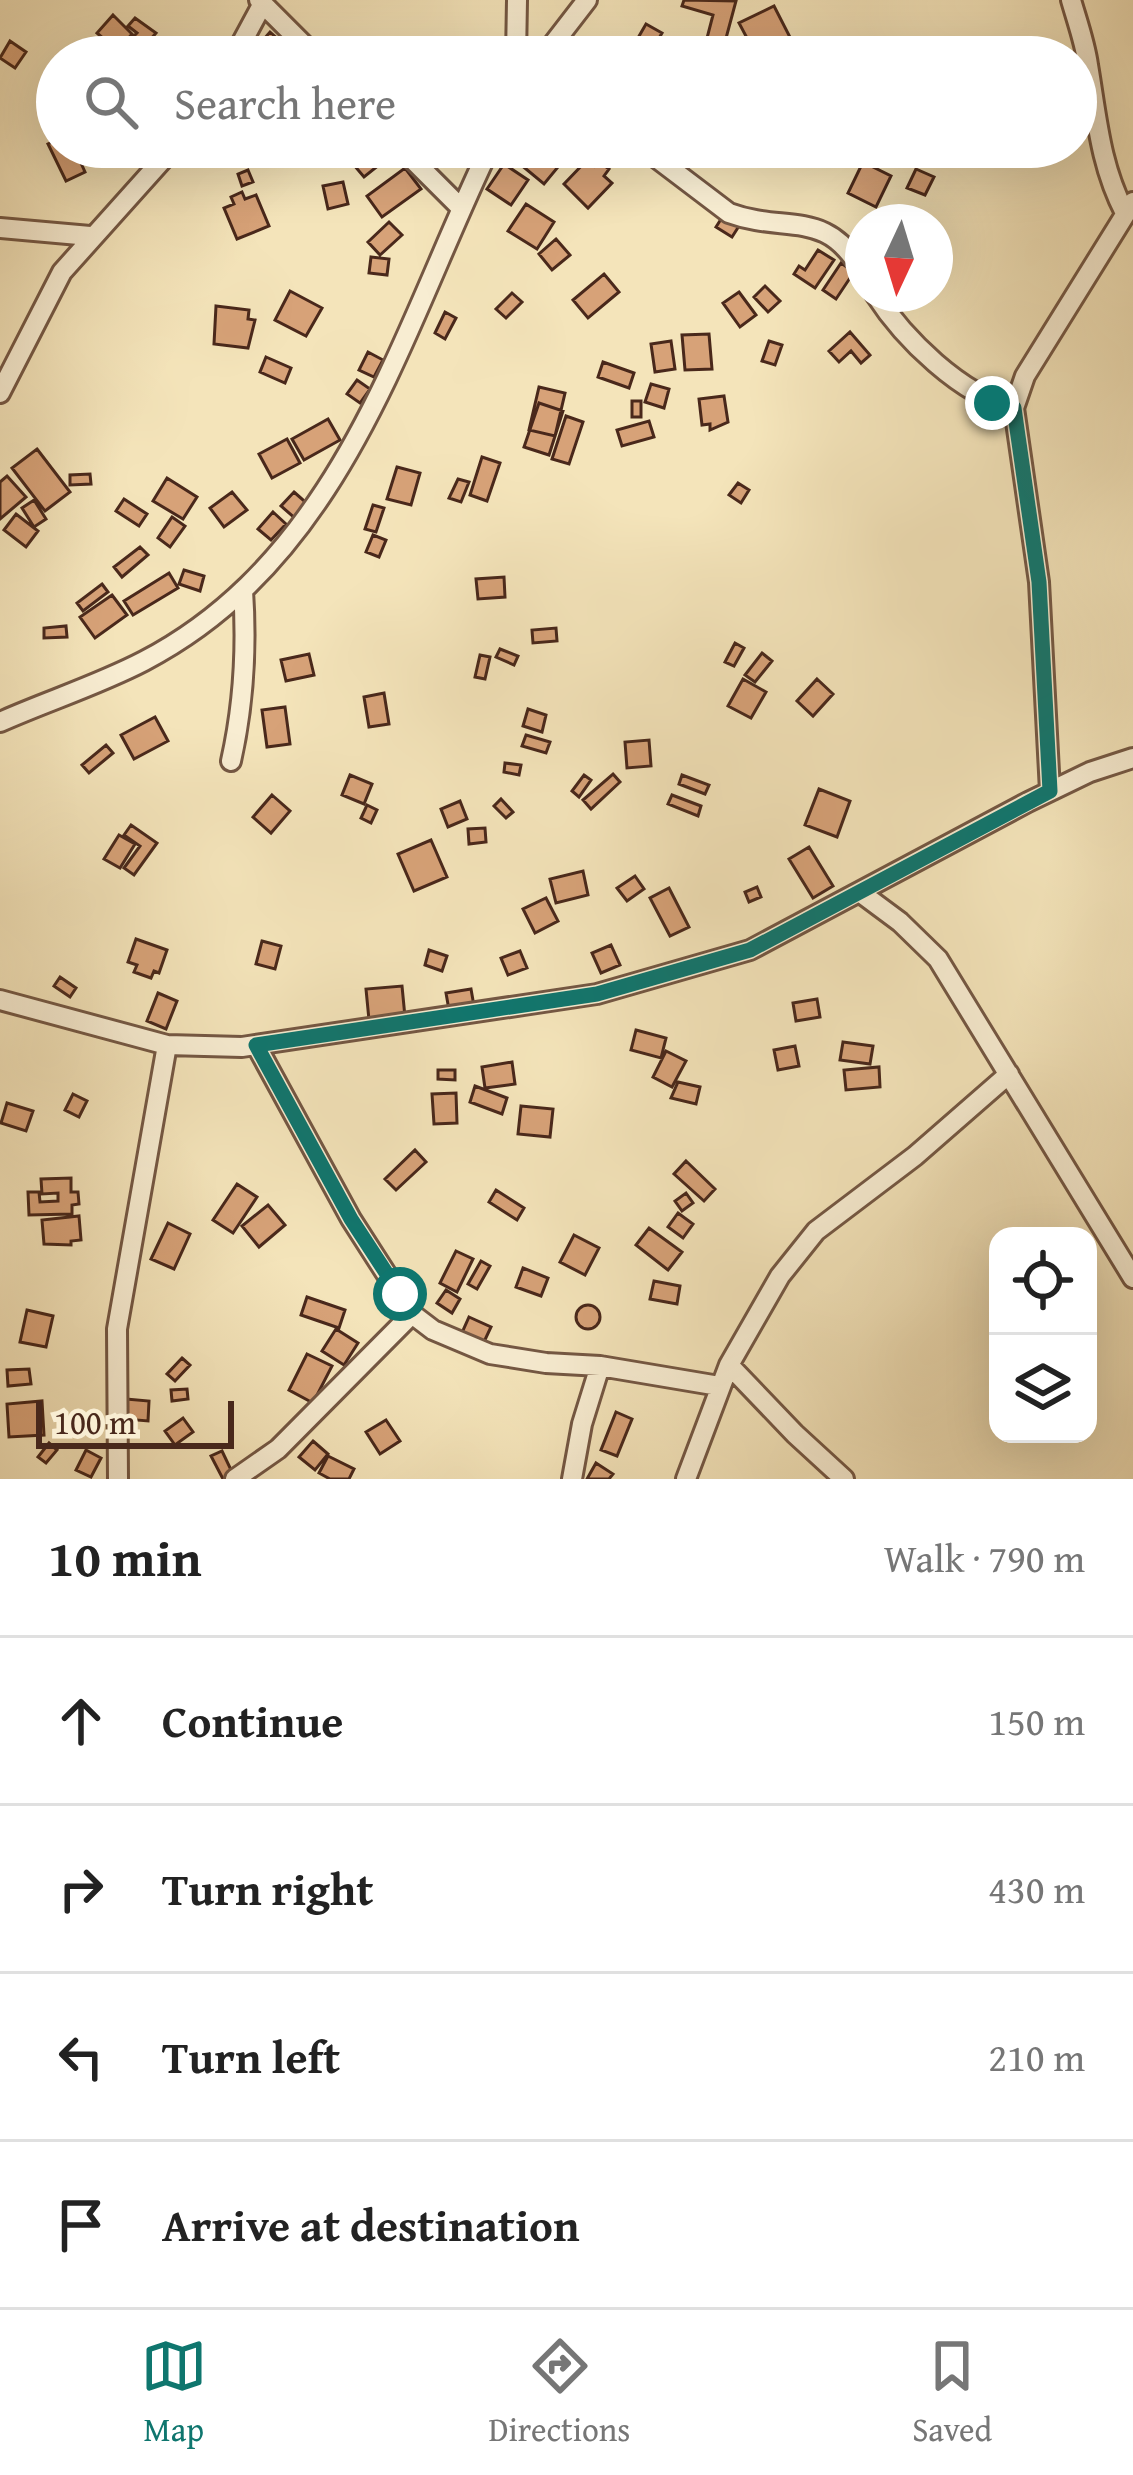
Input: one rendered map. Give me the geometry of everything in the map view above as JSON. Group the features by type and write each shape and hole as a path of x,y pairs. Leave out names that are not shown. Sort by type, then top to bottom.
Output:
{"street":[{"path":"516,36 517,0"},
{"path":"559,36 587,0"},
{"path":"1071,0 1081,36"},
{"path":"244,36 260,3 294,36"},
{"path":"1050,791 1039,582 1014,408 1025,376 1129,208 1110,184 1097,135"},
{"path":"0,393 62,272 154,168"},
{"path":"421,168 461,208"},
{"path":"0,722 144,661 243,590 296,534 340,469 398,358 480,168"},
{"path":"669,168 729,214 805,224 835,235 845,246"},
{"path":"0,228 90,236"},
{"path":"887,312 926,354 992,403 1014,408"},
{"path":"231,761 243,705 243,590"},
{"path":"0,1000 167,1045 256,1045 597,994 750,950 1050,791 1133,758"},
{"path":"860,893 900,922 938,959 1128,1259 1133,1278"},
{"path":"118,1479 117,1329 167,1045"},
{"path":"256,1045 351,1219 412,1314 433,1330 490,1354 718,1386"},
{"path":"686,1479 718,1386 781,1276 817,1231 915,1156 1009,1074"},
{"path":"235,1479 278,1449 412,1314"},
{"path":"729,1365 844,1479"},
{"path":"572,1479 600,1366"}],"building":[{"path":"684,0 736,1 727,36 708,36 713,15 682,6"},
{"path":"774,6 789,36 746,36 739,23"},
{"path":"113,15 132,34 100,36 97,33"},
{"path":"135,18 156,33 134,36 137,33 128,26"},
{"path":"646,24 662,33 660,36 639,36"},
{"path":"10,41 26,52 15,68 0,58"},
{"path":"60,168 83,168 85,172 66,181"},
{"path":"405,168 421,189 382,217 367,196"},
{"path":"501,168 528,180 511,205 487,189"},
{"path":"525,168 557,168 544,184"},
{"path":"579,168 608,168 604,176 612,183 588,208 564,184"},
{"path":"860,168 875,168 891,176 877,204 848,193"},
{"path":"916,169 934,177 925,195 907,188"},
{"path":"248,170 253,182 242,186 238,174"},
{"path":"343,182 348,204 328,209 323,186"},
{"path":"242,192 245,199 256,195 269,226 237,239 224,208 234,204 231,197"},
{"path":"526,204 554,222 537,249 508,231"},
{"path":"723,216 739,226 732,237 716,227"},
{"path":"389,222 402,235 380,255 368,242"},
{"path":"556,239 570,255 552,270 539,254"},
{"path":"818,250 834,260 815,288 794,274 799,266 805,270"},
{"path":"371,257 389,259 387,275 369,273"},
{"path":"841,263 845,266 845,286 836,299 823,290"},
{"path":"604,274 619,292 588,318 573,300"},
{"path":"765,286 780,301 768,312 754,297"},
{"path":"290,291 322,308 306,336 275,320"},
{"path":"739,292 756,315 740,327 723,303"},
{"path":"512,293 522,302 506,318 496,309"},
{"path":"216,306 249,310 248,319 255,320 248,348 214,344"},
{"path":"445,312 456,318 445,339 435,333"},
{"path":"850,332 870,355 861,363 851,351 839,362 829,351"},
{"path":"709,334 712,369 685,370 682,335"},
{"path":"671,341 675,369 655,372 651,344"},
{"path":"769,341 782,345 775,365 762,361"},
{"path":"368,352 383,360 374,377 359,370"},
{"path":"266,357 291,368 285,383 260,372"},
{"path":"603,362 634,373 629,388 598,377"},
{"path":"357,380 370,389 360,403 347,394"},
{"path":"651,384 669,389 664,408 645,402"},
{"path":"539,387 565,393 555,436 529,430"},
{"path":"724,396 728,422 710,430 710,424 702,425 699,399"},
{"path":"632,401 641,401 641,417 632,417"},
{"path":"539,403 563,411 549,455 524,447"},
{"path":"566,416 583,422 569,464 552,459"},
{"path":"328,419 340,440 304,460 292,439"},
{"path":"649,421 654,437 622,446 617,430"},
{"path":"287,439 300,463 272,478 259,454"},
{"path":"37,449 70,492 45,511 12,468"},
{"path":"482,457 500,463 487,501 470,495"},
{"path":"397,467 420,473 411,505 387,499"},
{"path":"90,474 91,484 70,485 70,475"},
{"path":"7,476 26,497 0,519 0,482"},
{"path":"167,478 197,497 183,519 153,501"},
{"path":"458,479 469,482 461,502 449,498"},
{"path":"738,483 749,490 741,503 729,495"},
{"path":"232,492 247,510 224,527 210,508"},
{"path":"294,492 310,506 297,520 281,506"},
{"path":"124,499 147,514 139,526 116,511"},
{"path":"34,500 46,519 34,527 22,508"},
{"path":"373,505 384,508 376,532 365,529"},
{"path":"273,512 286,524 271,540 258,529"},
{"path":"16,514 38,531 26,547 4,530"},
{"path":"172,517 185,526 170,547 158,538"},
{"path":"373,535 386,540 379,557 366,552"},
{"path":"140,547 148,555 122,577 114,567"},
{"path":"184,570 204,576 200,591 179,584"},
{"path":"169,573 178,588 133,615 124,601"},
{"path":"504,577 505,597 478,599 476,579"},
{"path":"102,584 108,592 83,611 77,603"},
{"path":"112,595 127,615 95,638 80,617"},
{"path":"66,626 67,637 44,638 44,628"},
{"path":"556,628 557,641 533,643 532,630"},
{"path":"735,643 744,648 734,666 725,662"},
{"path":"500,649 518,656 514,665 496,657"},
{"path":"762,653 772,661 755,682 745,675"},
{"path":"309,654 314,675 286,681 281,660"},
{"path":"480,655 490,657 485,679 475,677"},
{"path":"743,679 766,692 751,718 728,706"},
{"path":"817,679 833,694 813,716 797,701"},
{"path":"384,693 389,724 369,727 364,697"},
{"path":"285,707 290,744 267,747 262,710"},
{"path":"528,709 546,715 542,732 523,726"},
{"path":"155,717 168,741 134,759 121,735"},
{"path":"526,735 550,742 546,753 522,746"},
{"path":"649,740 651,766 627,768 625,742"},
{"path":"106,745 113,753 89,773 82,765"},
{"path":"505,763 521,765 519,775 504,772"},
{"path":"613,774 620,782 591,809 583,800"},
{"path":"350,775 372,784 364,804 342,795"},
{"path":"584,775 591,780 579,797 572,791"},
{"path":"682,775 709,785 705,794 679,784"},
{"path":"819,789 850,801 837,837 805,825"},
{"path":"272,795 290,811 271,833 253,817"},
{"path":"672,795 701,806 698,816 668,804"},
{"path":"501,799 513,812 506,818 494,806"},
{"path":"460,801 467,819 448,827 441,809"},
{"path":"367,805 377,810 371,823 361,818"},
{"path":"131,825 157,843 134,875 124,868 140,846 124,835"},
{"path":"485,828 486,842 469,844 468,829"},
{"path":"119,835 135,844 120,868 104,859"},
{"path":"431,840 447,877 414,891 398,854"},
{"path":"809,847 833,886 813,898 789,859"},
{"path":"583,871 588,895 556,903 550,879"},
{"path":"635,876 644,889 627,901 617,888"},
{"path":"757,887 761,897 749,902 745,892"},
{"path":"669,888 689,927 670,936 650,898"},
{"path":"546,898 558,921 535,933 523,909"},
{"path":"136,939 167,950 159,973 154,971 151,978 134,972 137,965 128,962"},
{"path":"262,941 281,946 275,969 256,964"},
{"path":"611,945 620,965 601,973 592,953"},
{"path":"429,950 447,956 442,971 425,965"},
{"path":"520,951 527,968 508,975 501,958"},
{"path":"60,977 76,988 70,997 54,986"},
{"path":"402,986 405,1017 369,1020 366,989"},
{"path":"471,989 474,1006 449,1010 446,993"},
{"path":"158,993 177,1001 166,1029 147,1021"},
{"path":"817,999 820,1017 796,1021 793,1003"},
{"path":"636,1030 666,1038 661,1058 631,1050"},
{"path":"843,1042 873,1046 870,1064 840,1060"},
{"path":"795,1046 799,1066 778,1070 774,1050"},
{"path":"666,1051 686,1061 672,1087 653,1077"},
{"path":"512,1062 515,1084 485,1088 482,1067"},
{"path":"879,1067 880,1087 846,1090 844,1070"},
{"path":"438,1070 455,1070 455,1080 438,1079"},
{"path":"678,1082 700,1087 696,1104 671,1098"},
{"path":"475,1086 507,1098 502,1114 470,1102"},
{"path":"456,1093 457,1123 434,1124 432,1094"},
{"path":"73,1094 87,1101 79,1117 65,1110"},
{"path":"7,1103 33,1111 26,1131 1,1123"},
{"path":"521,1106 553,1109 550,1137 518,1134"},
{"path":"415,1150 426,1162 396,1190 385,1179"},
{"path":"686,1161 715,1189 704,1201 674,1174"},
{"path":"71,1178 71,1192 78,1192 79,1204 72,1205 72,1214 29,1215 28,1192 39,1192 40,1202 58,1201 58,1193 42,1194 41,1179"},
{"path":"237,1184 257,1197 233,1233 213,1220"},
{"path":"496,1190 524,1208 517,1220 489,1202"},
{"path":"686,1193 693,1203 682,1211 675,1201"},
{"path":"268,1205 285,1225 259,1247 242,1226"},
{"path":"678,1213 693,1224 683,1238 668,1227"},
{"path":"79,1216 81,1240 71,1245 44,1244 42,1220"},
{"path":"168,1223 190,1234 174,1269 151,1259"},
{"path":"649,1228 682,1252 668,1270 636,1245"},
{"path":"574,1235 599,1248 585,1275 560,1262"},
{"path":"456,1251 473,1259 457,1292 440,1283"},
{"path":"481,1261 490,1266 477,1289 468,1284"},
{"path":"523,1268 548,1278 541,1296 516,1287"},
{"path":"654,1281 680,1286 677,1304 650,1299"},
{"path":"446,1290 460,1299 452,1313 437,1303"},
{"path":"307,1297 345,1310 339,1328 301,1315"},
{"path":"588,1305 600,1317 588,1329 576,1317"},
{"path":"27,1310 53,1316 46,1347 20,1342"},
{"path":"469,1317 491,1327 483,1344 461,1335"},
{"path":"336,1329 358,1343 344,1365 322,1351"},
{"path":"307,1354 332,1366 313,1403 289,1390"},
{"path":"182,1358 190,1365 175,1381 167,1374"},
{"path":"29,1369 31,1384 8,1386 7,1370"},
{"path":"187,1389 188,1399 172,1401 171,1390"},
{"path":"126,1399 149,1401 148,1421 124,1419"},
{"path":"42,1401 44,1435 9,1437 7,1404"},
{"path":"616,1412 632,1419 617,1456 601,1450"},
{"path":"183,1418 193,1432 175,1445 165,1431"},
{"path":"386,1420 400,1441 380,1454 366,1432"},
{"path":"313,1441 328,1454 315,1470 299,1457"},
{"path":"49,1443 57,1450 46,1463 38,1457"},
{"path":"86,1450 101,1458 91,1477 76,1470"},
{"path":"222,1451 233,1474 223,1479 211,1456"},
{"path":"328,1456 354,1469 349,1479 330,1479 319,1473"},
{"path":"596,1463 613,1474 609,1479 587,1479"}],"route":[{"path":"400,1294 351,1219 256,1045 597,994 750,950 1050,791 1039,582 1014,408 992,403"}]}
